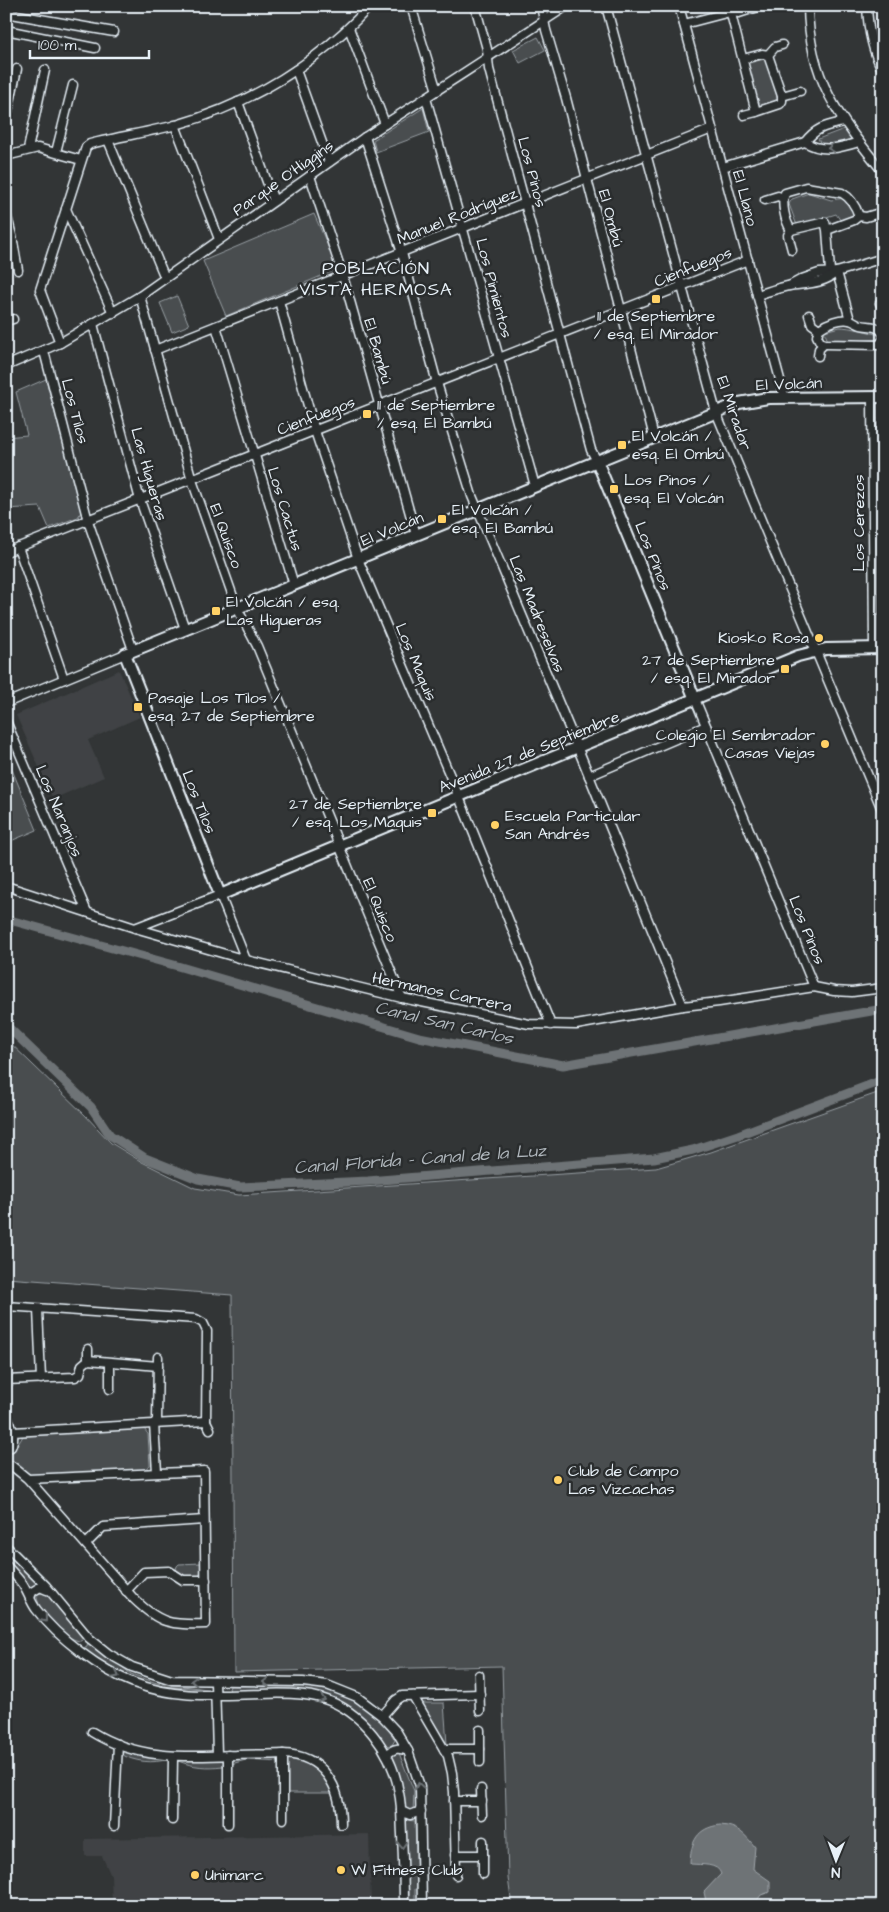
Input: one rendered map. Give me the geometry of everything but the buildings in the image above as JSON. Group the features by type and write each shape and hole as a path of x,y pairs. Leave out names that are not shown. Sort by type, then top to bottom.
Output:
{"street":[{"path":"60,343 40,292 86,147 90,144 175,125 238,102 296,70 350,28 370,6"},
{"path":"411,6 437,90"},
{"name":"Los Pinos","path":"475,6 487,49 489,69 591,450 814,987"},
{"name":"El Ombú","path":"541,6 654,437"},
{"name":"Parque O'Higgins","path":"9,366 60,343 140,296 329,162 567,6"},
{"name":"El Mirador","path":"606,6 716,412 883,812"},
{"name":"El Llano","path":"679,6 785,398"},
{"path":"684,24 737,6"},
{"path":"729,9 739,13 762,6"},
{"path":"808,6 811,42 817,68 830,100 858,142 883,172"},
{"path":"867,6 870,35 876,57 883,71"},
{"path":"729,9 744,59 756,112"},
{"path":"6,13 114,32"},
{"path":"59,40 62,24"},
{"path":"350,28 385,124"},
{"path":"6,30 94,48"},
{"path":"768,55 775,47 782,45"},
{"path":"744,59 762,54 768,55"},
{"path":"744,115 780,104 782,101 768,55"},
{"path":"6,121 17,70"},
{"path":"28,149 45,70"},
{"path":"296,70 329,162"},
{"path":"56,152 73,85"},
{"path":"782,96 800,91"},
{"name":"Los Pimientos","path":"426,98 535,486"},
{"path":"238,102 274,201"},
{"path":"722,167 805,142 813,131 844,122"},
{"path":"175,125 219,240"},
{"name":"Manuel Rodríguez","path":"155,350 712,129"},
{"name":"Las Madreselvas","path":"365,138 402,252 436,383 472,496 683,1006"},
{"path":"108,140 165,278"},
{"path":"805,142 821,150 833,149 858,142"},
{"path":"6,156 28,149 44,148 81,160"},
{"name":"El Bambú","path":"310,176 343,276 416,535"},
{"path":"791,230 788,226 783,198 785,193 806,188 842,193 848,196 859,216"},
{"path":"765,200 778,196 783,198"},
{"path":"66,209 113,313"},
{"path":"827,230 854,220 859,216 866,217 879,213"},
{"path":"6,214 18,270"},
{"path":"792,250 788,235 791,230 824,222 827,230 833,271 850,320"},
{"path":"833,271 883,258"},
{"name":"Cienfuegos","path":"6,552 748,260"},
{"path":"757,295 789,286 820,282 831,277 833,271"},
{"name":"El Quisco","path":"140,296 192,480 237,608 257,646 402,998"},
{"name":"Los Maquis","path":"279,301 315,431 358,559 552,1025"},
{"path":"809,315 812,324 819,328"},
{"path":"819,328 834,322 850,320 858,324 874,327 883,333"},
{"name":"Las Higueras","path":"93,324 140,500 184,629"},
{"name":"Los Cactus","path":"216,326 294,585"},
{"path":"819,328 817,336 820,342 824,344 882,344"},
{"path":"818,356 818,349 824,344"},
{"name":"Los Tilos","path":"44,351 88,521 129,652 246,960"},
{"name":"Los Cerezos","path":"872,398 878,648"},
{"name":"El Volcán","path":"6,703 654,437 752,399 883,398"},
{"path":"18,547 64,679"},
{"name":"Avenida 27 de Septiembre","path":"135,928 220,895 798,656 816,650 878,648"},
{"name":"Los Naranjos","path":"6,720 87,912"},
{"path":"589,776 706,726"},
{"name":"Hermanos Carrera","path":"6,886 135,928 246,960 402,998 529,1024 576,1025 683,1006 814,987 852,992 883,988"},
{"path":"6,1306 196,1319 203,1323 207,1330 206,1421 210,1429"},
{"path":"38,1309 42,1379"},
{"path":"88,1349 88,1360"},
{"path":"157,1472 154,1424 158,1420 158,1357"},
{"path":"6,1380 75,1377 80,1374 82,1365 88,1360 158,1366"},
{"path":"110,1363 110,1389"},
{"path":"6,1415 11,1423 13,1432 13,1441 10,1447 6,1449"},
{"path":"13,1432 206,1421"},
{"path":"6,1464 12,1466 28,1479 126,1591 152,1615 173,1624 206,1624 204,1471 28,1479"},
{"path":"86,1544 103,1527 204,1520"},
{"path":"6,1546 51,1592 89,1638 115,1658 145,1673 172,1680 303,1682 327,1685 357,1697 382,1716 397,1732 408,1751 417,1774 421,1811 422,1906"},
{"path":"6,1565 24,1586 34,1606 50,1626 98,1664 134,1683 176,1694 298,1694 321,1698 359,1720 374,1736 387,1755 398,1784 401,1811 404,1906"},
{"path":"126,1591 144,1572 169,1571 183,1580 206,1580"},
{"path":"30,1598 32,1592 40,1587 51,1592"},
{"path":"76,1647 83,1648 87,1646 89,1638"},
{"path":"480,1675 480,1711"},
{"path":"215,1681 217,1755"},
{"path":"382,1716 402,1696 480,1694"},
{"path":"413,1696 444,1749 452,1773 456,1875"},
{"path":"480,1730 480,1762"},
{"path":"92,1732 118,1744 138,1750 173,1756 295,1754 304,1757 321,1768 337,1791 340,1800 341,1824"},
{"path":"114,1826 118,1744"},
{"path":"387,1755 392,1749 398,1748 408,1751"},
{"path":"444,1749 480,1748"},
{"path":"283,1754 283,1819"},
{"path":"228,1755 228,1824"},
{"path":"172,1820 173,1756"},
{"path":"481,1789 482,1815"},
{"path":"454,1801 482,1801"},
{"path":"401,1811 410,1815 421,1811"},
{"path":"483,1841 483,1874"},
{"path":"455,1855 483,1855"}],"shaded area":[{"path":"538,37 545,50 520,63 513,50"},
{"path":"768,58 780,100 757,107 745,64"},
{"path":"423,108 429,132 376,152 373,140"},
{"path":"844,129 852,139 823,147 818,139"},
{"path":"809,193 831,200 845,198 854,211 855,216 841,221 836,214 801,225 796,223 789,204 792,199"},
{"path":"314,214 338,269 226,316 203,261"},
{"path":"177,296 189,325 172,332 160,303"},
{"path":"840,327 872,333 880,336 880,339 833,343 828,341 824,331"},
{"path":"46,379 81,512 78,517 49,528 40,507 6,509 6,437 27,435 16,392"},
{"path":"119,670 140,717 88,740 104,777 53,799 16,715"},
{"path":"6,755 37,830 6,843"},
{"name":"Club de Campo Las Vizcachas","path":"6,1039 85,1115 111,1143 142,1162 195,1188 239,1195 656,1168 711,1152 883,1091 883,1906 512,1906 508,1878 502,1666 234,1672 232,1295 6,1278"},
{"path":"144,1429 148,1434 150,1465 145,1471 28,1476 12,1463 6,1461 6,1455 14,1451 23,1436"},
{"path":"6,1551 40,1587 32,1592 6,1559"},
{"path":"201,1563 200,1576 183,1576 176,1569 179,1564"},
{"path":"37,1594 49,1595 84,1637 81,1641 68,1636 46,1615 37,1600"},
{"path":"88,1641 131,1674 157,1683 208,1689 156,1686 129,1677 82,1649 87,1646"},
{"path":"230,1686 295,1686 328,1691 362,1706 380,1721 395,1740 392,1745 387,1746 364,1721 333,1701 231,1691 229,1689"},
{"path":"421,1703 444,1703 447,1744"},
{"path":"122,1749 168,1759 150,1762 138,1760 121,1754"},
{"path":"394,1751 399,1753 414,1791 413,1813 406,1813 390,1754"},
{"path":"280,1757 279,1762 246,1760 231,1764 231,1758"},
{"path":"286,1757 301,1761 314,1768 325,1779 332,1793 286,1793"},
{"path":"224,1758 223,1766 217,1767 195,1766 178,1761 179,1760"},
{"path":"406,1820 415,1821 417,1888 415,1889 415,1906 409,1906 409,1889 406,1888"},
{"path":"720,1825 736,1829 748,1838 755,1847 753,1869 770,1881 770,1892 761,1895 753,1906 707,1906 704,1892 721,1874 713,1866 691,1864 692,1848 701,1833 706,1829"},
{"path":"369,1834 371,1906 112,1906 111,1876 102,1856 85,1856 85,1839"}],"waterway":[{"name":"Canal San Carlos","path":"6,919 174,965 419,1037 563,1065 883,1009"},
{"name":"Canal Florida - Canal de la Luz","path":"6,1025 91,1107 110,1135 145,1158 198,1179 240,1187 368,1181 654,1158 693,1150 738,1135 883,1080"}],"place":[{"name":"11 de Septiembre / esq. El Mirador","path":"656,299"},
{"name":"11 de Septiembre / esq. El Bambú","path":"367,414"},
{"name":"El Volcán / esq. El Ombú","path":"622,445"},
{"name":"Los Pinos / esq. El Volcán","path":"614,489"},
{"name":"El Volcán / esq. El Bambú","path":"442,519"},
{"name":"El Volcán / esq. Las Higueras","path":"216,611"},
{"name":"Kiosko Rosa","path":"819,638"},
{"name":"27 de Septiembre / esq. El Mirador","path":"785,669"},
{"name":"Pasaje Los Tilos / esq. 27 de Septiembre","path":"138,707"},
{"name":"Colegio El Sembrador Casas Viejas","path":"825,744"},
{"name":"27 de Septiembre / esq. Los Maquis","path":"432,813"},
{"name":"Escuela Particular San Andrés","path":"495,825"},
{"name":"Club de Campo Las Vizcachas","path":"558,1480"},
{"name":"W Fitness Club","path":"341,1870"},
{"name":"Unimarc","path":"195,1875"}],"district":[{"name":"POBLACIÓN VISTA HERMOSA","path":"376,278"}]}
